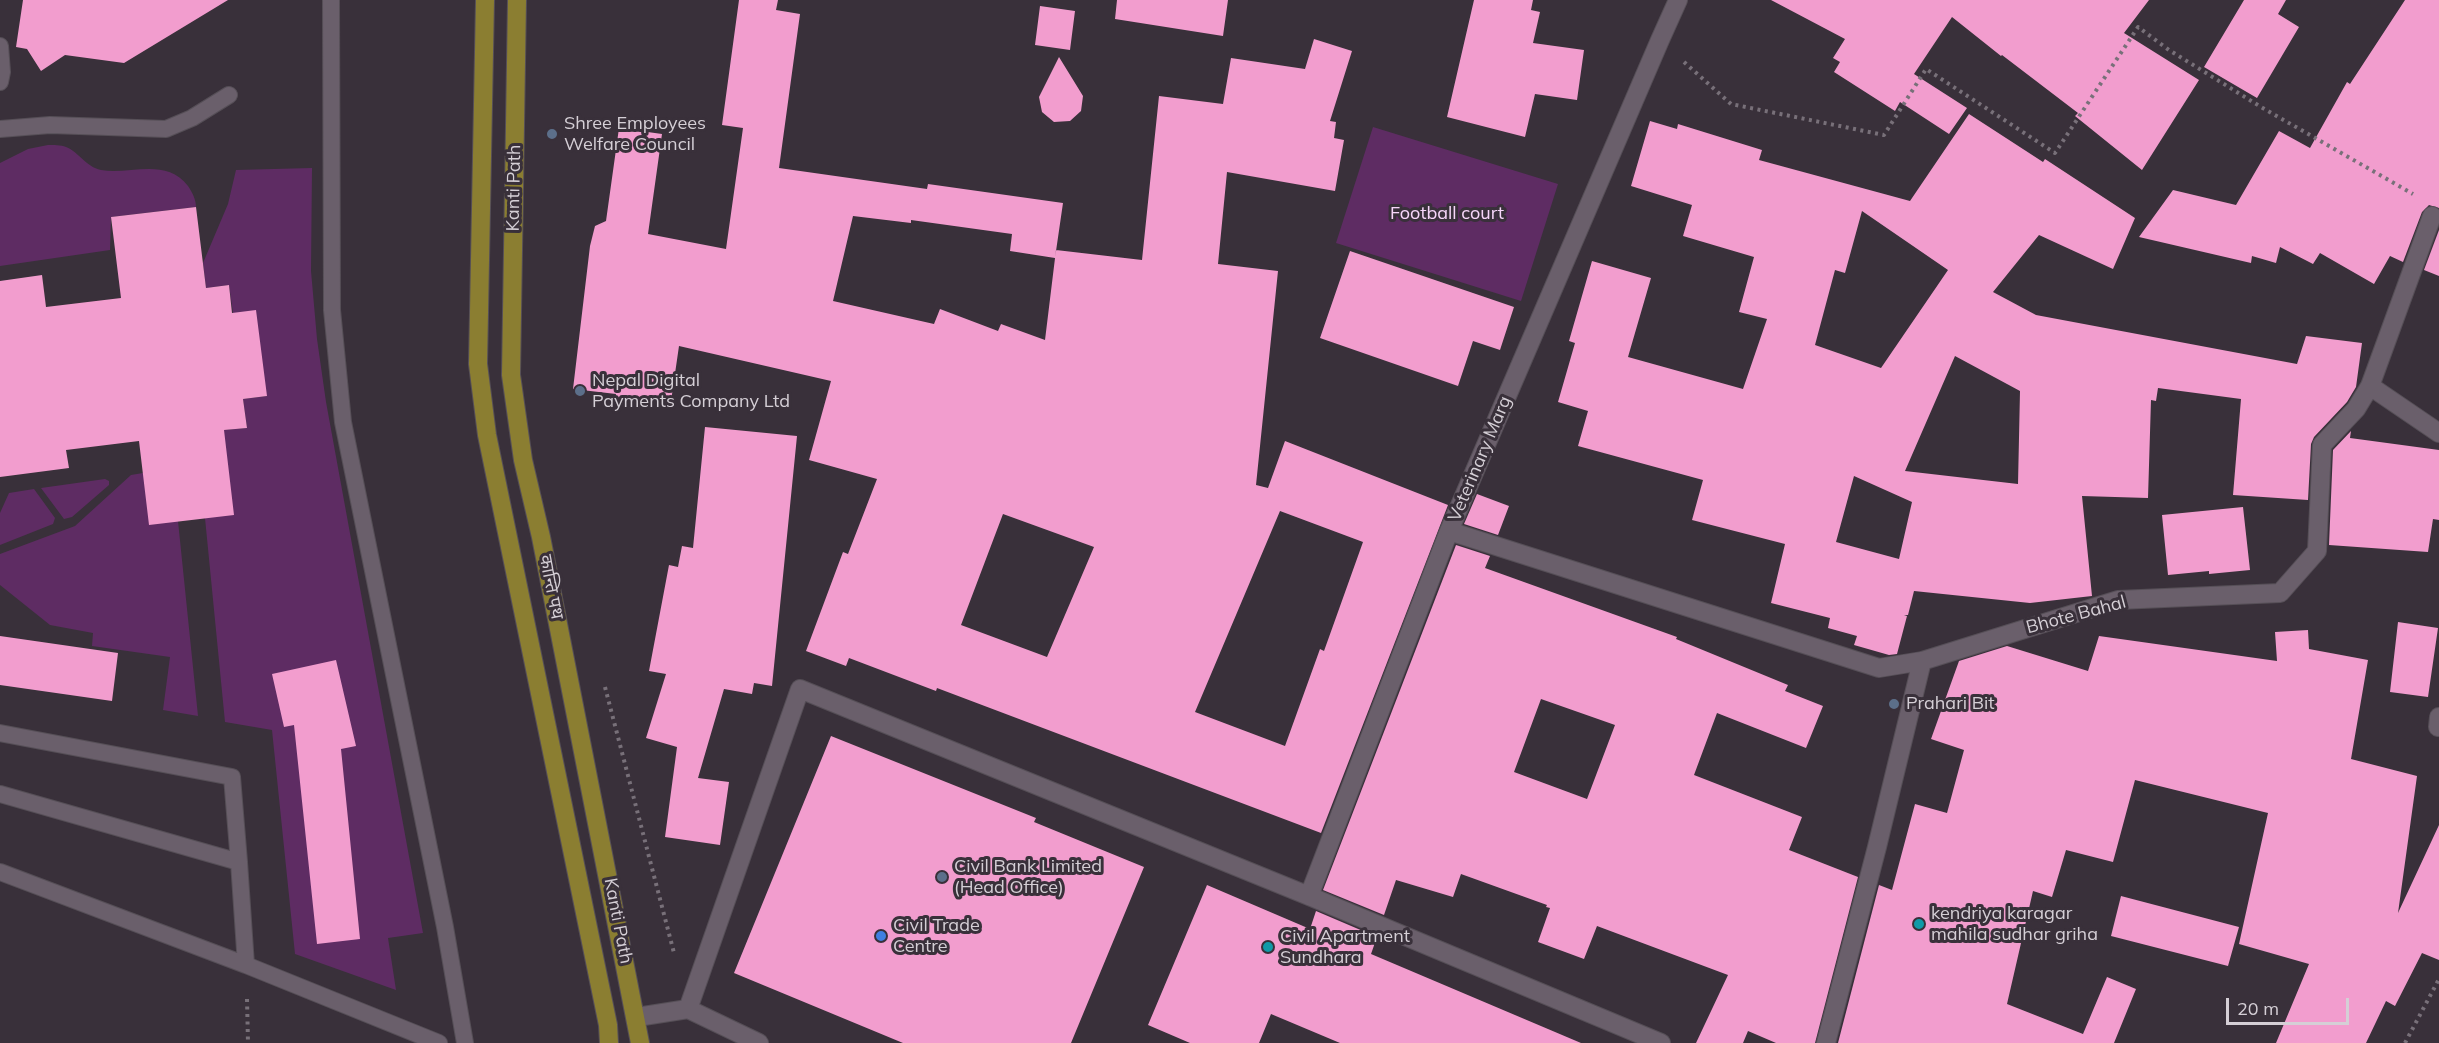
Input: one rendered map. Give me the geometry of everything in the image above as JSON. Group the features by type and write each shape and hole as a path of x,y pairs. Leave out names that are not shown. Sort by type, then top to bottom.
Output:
{"main road":[{"path":"485,0 477,364 487,435 608,1025 609,1043"},
{"name":"Kanti Path","path":"511,375 517,0"},
{"name":"कान्ति पथ","path":"511,375 523,460 541,537 594,800"},
{"name":"Kanti Path","path":"594,800 637,1017 640,1043"}],"street":[{"name":"Veterinary Marg","path":"1678,0 1449,531 1879,668 1922,661"},
{"name":"Bhote Bahal","path":"1922,661 2118,600 2280,593 2317,551 2322,445 2356,409 2370,386 2437,216"},
{"path":"2370,386 2439,433"},
{"path":"1309,896 1449,531"},
{"path":"1826,1043 1922,661"},
{"path":"688,1009 800,689 1309,896 1661,1043"},
{"path":"637,1017 688,1009 759,1043"}],"lane":[{"path":"331,0 332,310 340,402 445,927 465,1043"},
{"path":"0,46 2,72 0,81"},
{"path":"0,129 50,125 166,129 192,118 229,95"},
{"path":"0,733 232,777 246,965"},
{"path":"0,794 239,862"},
{"path":"0,872 246,965 439,1043"}],"path":[{"path":"1660,40 1731,104 1884,135 1926,69 2055,153 2138,27 2169,50 2261,107 2411,192 2437,216"},
{"path":"603,683 688,1009"},
{"path":"246,965 248,1043"},
{"path":"2405,1043 2439,979"}],"green space":[{"name":"Football court","path":"1373,127 1558,184 1521,301 1336,243"},
{"path":"48,145 66,147 91,166 101,170 147,169 169,172 179,177 188,186 195,198 196,207 111,217 110,250 0,266 0,163 28,149"},
{"path":"312,168 311,271 326,402 423,933 388,938 396,990 295,954 272,730 225,722 205,518 224,430 247,428 243,399 267,396 233,313 229,285 206,288 203,263 228,204 236,170"},
{"path":"143,473 178,521 198,716 163,710 170,657 92,646 93,633 50,625 0,585 0,554 75,526 131,475"},
{"path":"105,479 109,481 109,485 72,517 64,519 41,488"},
{"path":"34,489 55,518 53,524 0,545 0,513 9,493"}],"building":[{"path":"23,0 228,0 124,63 65,55 41,71 27,49 16,47"},
{"path":"739,0 778,0 776,10 800,14 779,168 927,189 928,184 1063,203 1056,250 1142,260 1159,96 1223,104 1231,58 1305,69 1314,39 1352,51 1330,121 1336,122 1334,138 1344,140 1335,191 1227,172 1218,264 1278,271 1256,485 1268,488 1285,441 1448,505 1321,833 937,688 936,691 849,658 846,666 806,651 843,552 848,554 877,479 809,460 831,381 679,346 670,408 615,401 616,394 573,389 590,246 595,226 606,221 619,128 662,134 648,234 726,249 743,128 722,125","holes":["853,216 911,223 911,220 1012,234 1010,251 1055,258 1045,340 1001,324 998,331 940,309 934,324 833,301","1280,511 1363,542 1324,651 1320,649 1285,746 1195,712","1003,514 1094,547 1047,657 961,625"]},
{"path":"1117,0 1228,0 1223,36 1115,19"},
{"path":"1474,0 1533,0 1531,10 1540,12 1533,43 1584,50 1577,100 1535,94 1525,137 1447,117"},
{"path":"1771,0 2149,0 2124,33 2199,80 2142,170 2075,116 2078,113 1952,17 1914,74 1967,108 1949,134 1900,102 1895,111 1834,72 1840,62 1833,58 1845,39"},
{"path":"2244,0 2286,0 2278,14 2299,27 2257,98 2204,67"},
{"path":"2405,0 2439,0 2439,208 2429,205 2422,212 2403,262 2390,256 2374,284 2320,253 2313,264 2280,247 2276,263 2252,256 2251,263 2139,237 2173,190 2236,205 2279,131 2310,148 2347,82 2350,84"},
{"path":"1040,6 1075,11 1070,50 1035,45"},
{"path":"1059,57 1083,96 1081,111 1070,121 1054,122 1042,112 1039,97"},
{"path":"1969,114 2043,162 2045,159 2135,218 2113,269 2039,235 1993,292 2036,315 2297,364 2306,336 2362,343 2356,387 2347,402 2314,437 2311,444 2308,500 2233,495 2241,399 2158,388 2156,401 2151,400 2148,498 2082,496 2092,596 2030,603 1914,591 1908,615 1904,615 1907,616 1897,654 1889,655 1854,645 1857,636 1828,628 1830,618 1771,603 1785,544 1692,520 1703,480 1578,446 1588,411 1558,402 1575,343 1569,341 1592,261 1651,278 1628,357 1743,389 1767,319 1739,312 1754,257 1683,236 1692,205 1631,186 1650,121 1677,129 1678,124 1762,150 1759,160 1910,201","holes":["1862,211 1948,270 1881,368 1815,345 1835,270 1845,273","1955,356 2020,391 2018,484 1905,471","1854,476 1912,502 1899,559 1836,542"]},
{"path":"196,207 206,288 229,285 232,313 256,310 267,396 243,399 247,428 224,430 234,515 149,525 139,441 66,450 69,468 0,477 0,281 42,275 46,307 121,298 111,217"},
{"path":"2439,230 2439,276 2424,270"},
{"path":"1350,251 1514,307 1500,350 1473,341 1458,386 1320,338"},
{"path":"705,427 797,436 772,686 754,683 752,694 724,689 698,778 729,782 720,845 665,837 677,747 646,738 666,674 649,671 669,565 678,567 682,546 693,548"},
{"path":"2351,431 2350,438 2439,450 2439,520 2433,519 2428,552 2329,545 2333,450"},
{"path":"1477,494 1509,506 1498,535 1464,524"},
{"path":"2243,507 2250,570 2168,575 2162,515"},
{"path":"1456,545 1490,556 1485,568 1677,637 1676,639 1788,685 1785,691 1823,706 1806,748 1717,713 1694,775 1802,817 1789,850 1858,877 1815,1043 1776,1043 1748,1031 1743,1043 1696,1043 1728,975 1597,926 1584,959 1538,942 1550,908 1546,907 1547,905 1461,874 1453,897 1396,880 1384,915 1323,890","holes":["1541,699 1615,725 1587,799 1514,772"]},
{"path":"2398,622 2438,628 2428,697 2390,692"},
{"path":"2308,630 2309,649 2368,660 2351,759 2417,776 2398,913 2439,825 2439,960 2422,953 2395,1006 2386,1001 2366,1043 2276,1043 2309,964 2239,944 2268,813 2135,780 2113,862 2066,850 2052,897 2033,891 2007,1004 2083,1034 2107,977 2136,989 2114,1043 1838,1043 1879,885 1892,890 1915,804 1947,813 1964,750 1931,739 1959,661 2007,646 2088,671 2099,636 2277,661 2275,632"},
{"path":"0,636 118,653 112,701 0,685"},
{"path":"336,660 356,746 341,749 360,939 317,944 294,725 284,727 272,674"},
{"path":"831,736 1036,818 1034,822 1144,867 1071,1043 903,1043 734,973"},
{"name":"Civil Apartment Sundhara","path":"1207,885 1310,929 1316,911 1377,937 1371,954 1581,1043 1340,1043 1271,1014 1259,1043 1190,1043 1148,1025"},
{"path":"2121,896 2239,927 2228,966 2111,936"}],"place":[{"name":"Shree Employees Welfare Council","path":"552,134"},
{"name":"Nepal Digital Payments Company Ltd","path":"580,391"},
{"name":"Prahari Bit","path":"1894,704"},
{"name":"Civil Bank Limited (Head Office)","path":"942,877"},
{"name":"kendriya karagar mahila sudhar griha","path":"1919,924"},
{"name":"Civil Trade Centre","path":"881,936"},
{"name":"Civil Apartment Sundhara","path":"1268,947"}]}
